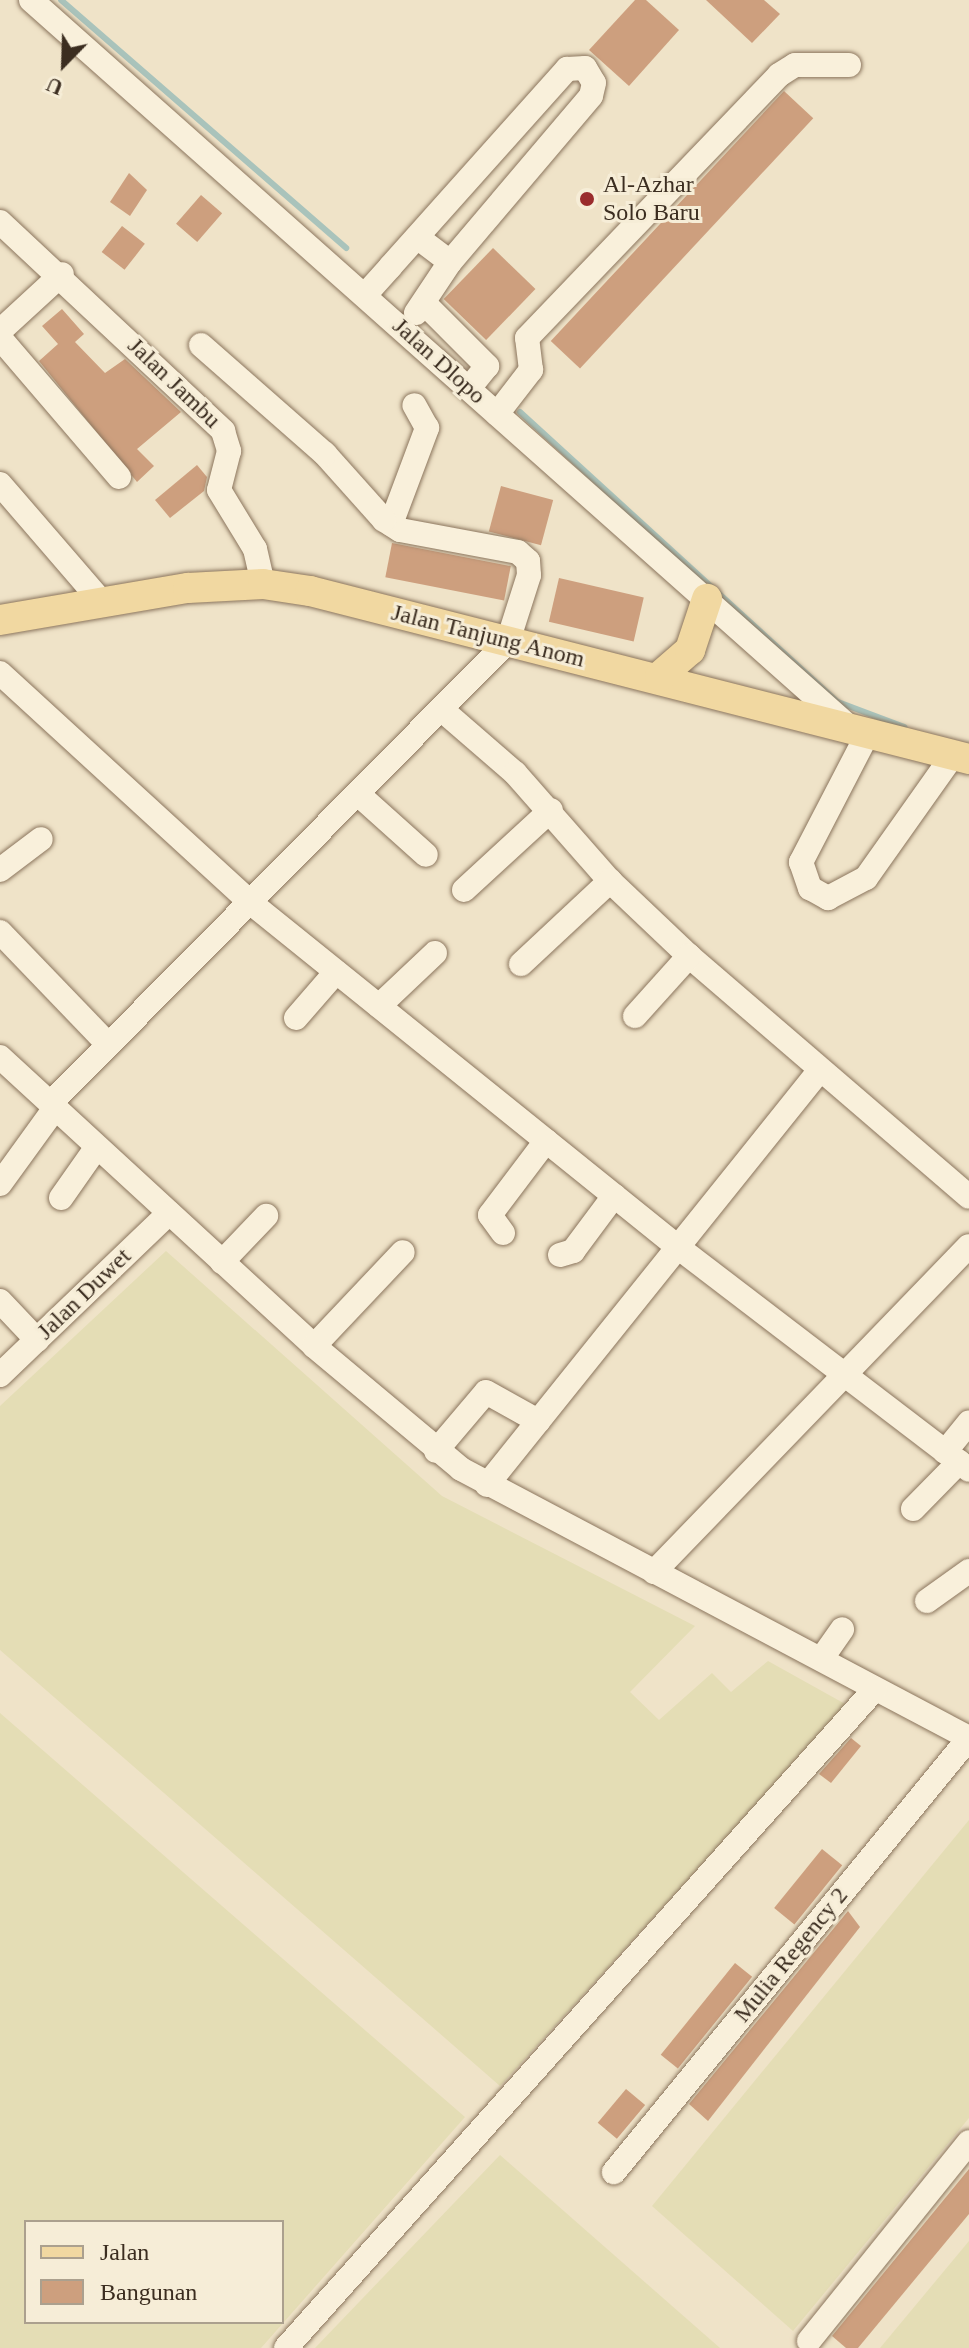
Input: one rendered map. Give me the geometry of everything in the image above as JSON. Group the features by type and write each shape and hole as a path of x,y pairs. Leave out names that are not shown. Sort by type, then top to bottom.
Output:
{"main road":[{"name":"Jalan Tanjung Anom","path":"0,620 102,602 263,584 660,676 961,757"},
{"path":"660,676 690,650 707,599"}],"street":[{"name":"Jalan Dlopo","path":"31,0 402,328 477,379 497,414 858,727"},
{"path":"497,414 531,370 527,338 779,75 795,65 849,65"},
{"path":"365,295 567,69 585,68 594,83 591,96 450,262 425,304 402,328"},
{"name":"Jalan Jambu","path":"0,222 62,274 223,431 229,451 219,490 255,549 263,584"},
{"path":"417,237 450,262"},
{"path":"0,331 62,274"},
{"path":"425,304 477,379"},
{"path":"0,338 119,477"},
{"path":"0,1184 53,1105 107,1043 251,903 508,641 528,561 518,552 391,524 317,446 201,345"},
{"path":"391,524 427,428 414,405"},
{"path":"0,484 102,602"},
{"path":"0,673 251,903 679,1248 957,1461"},
{"path":"441,709 551,810 610,881 689,956 969,1197"},
{"path":"858,727 801,862 810,888 828,898 866,878 961,757"},
{"path":"358,794 426,855"},
{"path":"464,890 551,810"},
{"path":"0,870 41,839"},
{"path":"521,964 610,881"},
{"path":"0,932 107,1043"},
{"path":"379,1006 435,953"},
{"path":"635,1016 689,956"},
{"path":"296,1018 336,972"},
{"path":"0,1057 314,1346 436,1451 487,1485 822,1658 969,1738"},
{"path":"487,1485 820,1070"},
{"path":"503,1233 490,1215 546,1141"},
{"path":"61,1198 96,1148"},
{"path":"560,1255 573,1251 614,1196"},
{"name":"Jalan Duwet","path":"0,1375 169,1213"},
{"path":"222,1262 266,1216"},
{"path":"654,1572 969,1246"},
{"path":"314,1346 403,1252"},
{"path":"0,1301 37,1340"},
{"path":"436,1451 486,1392 538,1421"},
{"path":"913,1509 957,1461 969,1422"},
{"path":"927,1601 969,1571"},
{"path":"822,1658 842,1629"},
{"path":"286,2348 875,1689"},
{"name":"Mulia Regency 2","path":"614,2172 969,1738"},
{"path":"809,2341 969,2142"}],"shaded area":[{"path":"166,1251 442,1496 695,1626 630,1692 659,1720 712,1673 731,1692 768,1661 847,1705 500,2086 0,1650 0,1406"},
{"path":"0,1713 465,2117 284,2322 284,2220 24,2220 24,2324 282,2324 261,2348 0,2348"},
{"path":"969,1820 969,2118 793,2331 652,2206"},
{"path":"500,2155 720,2348 315,2348"},
{"path":"969,2241 969,2348 880,2348"}],"building":[{"path":"635,0 646,0 679,30 629,86 589,50"},
{"path":"706,0 764,0 780,14 752,43"},
{"path":"784,91 813,118 580,368 551,341"},
{"path":"129,173 147,190 130,216 110,202"},
{"path":"201,195 222,213 197,242 176,224"},
{"path":"122,226 145,244 125,270 102,252"},
{"path":"493,248 535,289 486,340 444,299"},
{"path":"62,309 84,334 75,342 105,373 125,359 181,412 137,449 154,466 137,482 39,361 58,344 42,326"},
{"path":"197,465 207,477 204,491 170,518 155,500"},
{"path":"501,486 553,500 541,545 489,531"},
{"path":"392,543 511,566 504,600 385,577"},
{"path":"559,578 644,598 634,641 549,622"},
{"path":"851,1738 861,1746 831,1783 819,1774"},
{"path":"822,1849 842,1865 794,1924 774,1908"},
{"path":"848,1911 860,1927 708,2121 689,2104"},
{"path":"735,1963 752,1977 678,2069 661,2055"},
{"path":"626,2089 645,2105 617,2139 598,2123"},
{"path":"969,2169 969,2214 858,2348 846,2348 832,2336"}],"waterway":[{"path":"61,0 346,248"},
{"path":"520,412 838,702 904,727"}],"place":[{"name":"Al-Azhar Solo Baru","path":"587,199"}]}
